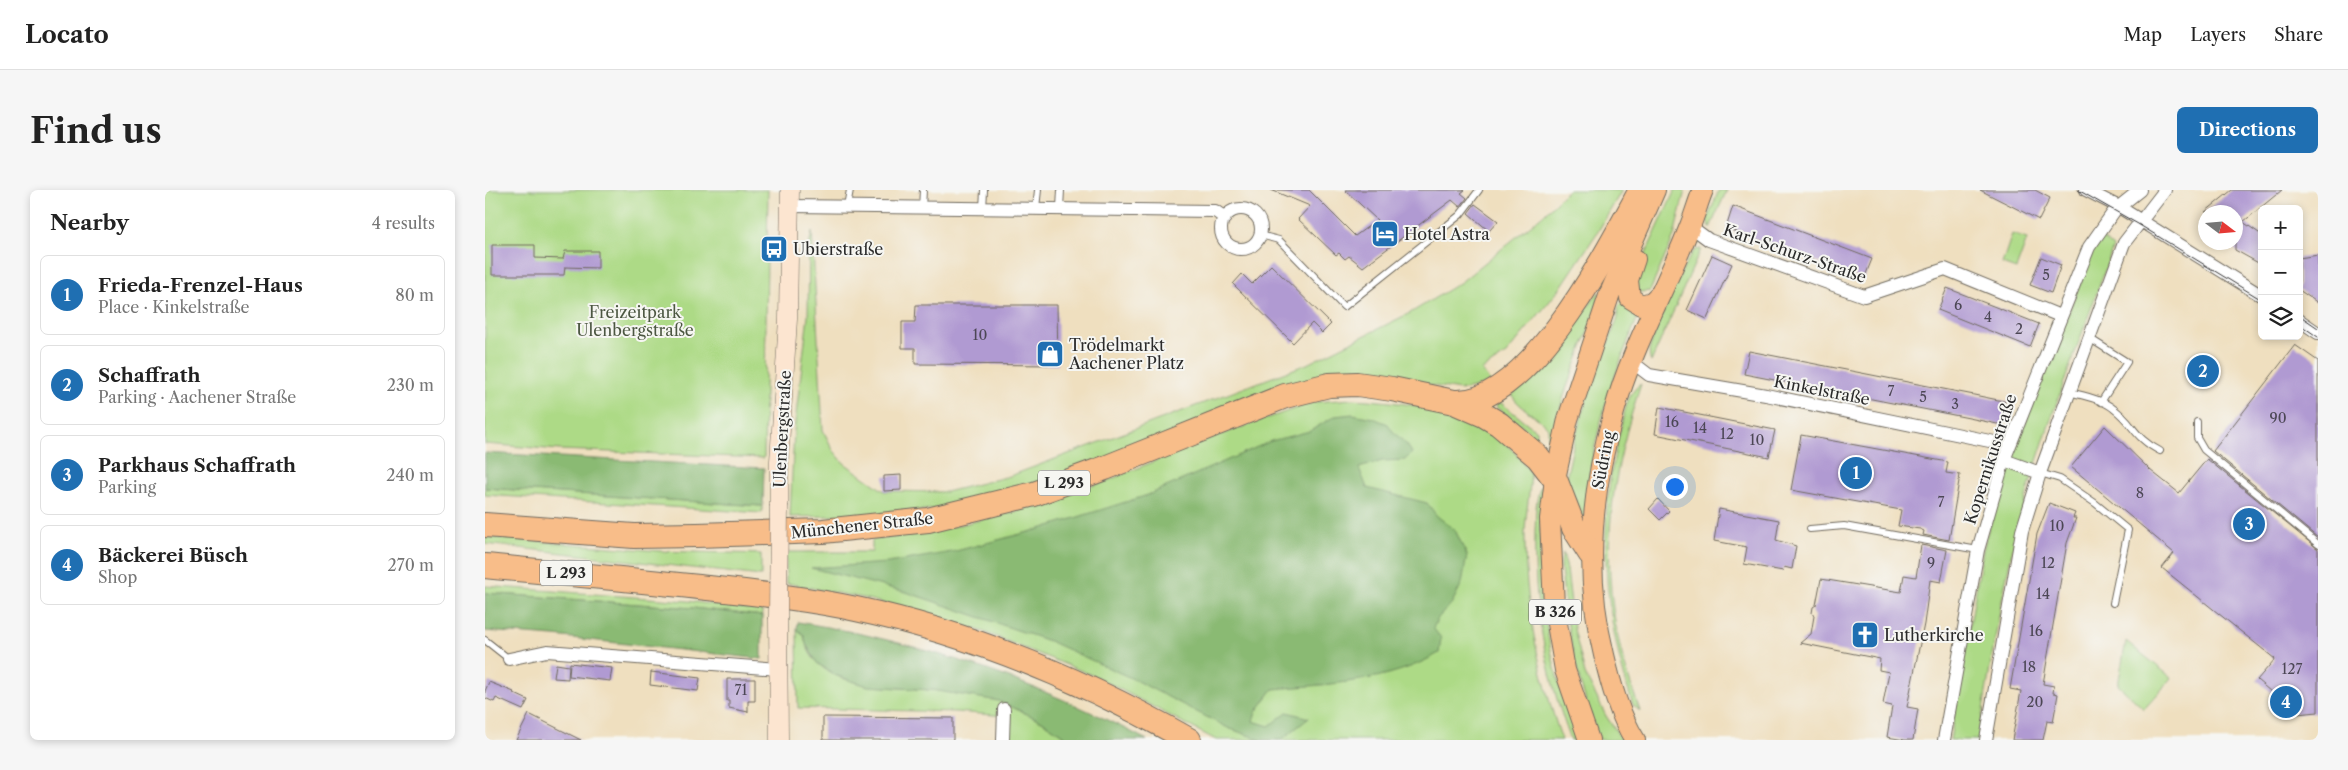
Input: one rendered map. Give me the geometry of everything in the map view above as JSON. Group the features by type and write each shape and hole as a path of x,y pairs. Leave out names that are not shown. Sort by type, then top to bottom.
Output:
{"highway":[{"path":"1454,402 1474,401 1487,395 1510,380 1534,356 1570,310 1649,194"},
{"name":"Münchener Straße","path":"485,525 635,536 786,533 883,526 928,520 1034,494 1105,468 1285,396 1311,388 1340,384 1366,385 1401,390 1454,402"},
{"path":"1454,402 1485,415 1508,430 1539,457 1555,479 1574,528 1590,554"},
{"name":"L 293","path":"485,566 571,573 793,597 866,611 999,650 1089,687 1189,740"}],"main road":[{"name":"Südring","path":"1635,740 1625,724 1616,699 1599,636 1590,554 1597,489 1614,410 1703,190"},
{"path":"1649,194 1628,289 1630,298 1641,305 1652,302 1659,295"},
{"name":"B 326","path":"1589,740 1565,670 1553,606 1550,519 1555,479 1568,419 1610,293 1649,194"}],"street":[{"path":"2086,190 2119,207 2260,295"},
{"name":"Kopernikusstraße","path":"1944,740 1978,550 2009,444 2089,247 2101,227 2119,207 2140,190"},
{"path":"1986,740 2022,531 2040,473 2068,391 2124,243 2165,190"},
{"path":"790,198 847,206 1215,211 1225,218"},
{"name":"Ulenbergstraße","path":"779,740 779,461 788,319 790,198"},
{"path":"1235,210 1247,210 1257,217 1260,223 1260,235 1253,245 1247,248 1235,248 1225,241 1221,230 1225,218 1235,210"},
{"name":"Karl-Schurz-Straße","path":"1690,226 1709,240 1864,296 1945,269 2060,316"},
{"path":"2303,323 2318,333"},
{"name":"Kinkelstraße","path":"1632,362 1649,375 1766,395 2009,444"},
{"path":"2004,460 2040,473"},
{"path":"509,659 547,651 778,669"},
{"path":"1003,740 1004,709"}],"lane":[{"path":"847,206 850,190"},
{"path":"922,208 923,190"},
{"path":"983,209 984,190"},
{"path":"1036,208 1038,190"},
{"path":"1060,208 1061,190"},
{"path":"1260,235 1279,240 1344,307 1460,215 1479,190"},
{"path":"2088,337 2127,362 2101,402"},
{"path":"2068,391 2113,408 2128,421 2133,431 2143,441 2160,451"},
{"path":"2197,422 2197,438 2204,450 2318,544"},
{"path":"2040,473 2060,479 2095,503 2128,530 2113,603"},
{"path":"1810,529 1844,526 1978,550"},
{"path":"485,640 509,659"}],"green space":[{"name":"Freizeitpark Ulenbergstraße","path":"485,190 768,190 764,458 560,450 485,444"},
{"path":"1568,190 1622,190 1597,233 1559,290 1506,354 1482,370 1490,382 1474,388 1460,390 1360,374 1028,487 945,508 872,515 790,517 794,431 808,316 809,247 812,232 823,430 833,450 844,463 884,491 946,492 1010,476 1307,364 1412,312 1461,282 1542,216"},
{"path":"1675,190 1685,190 1674,236 1650,291 1640,292 1637,290 1634,279"},
{"path":"1719,190 1727,190 1710,228 1707,220"},
{"path":"2012,234 2027,239 2016,269 2002,264"},
{"path":"2099,235 2113,247 2049,423 2017,531 2005,583 1978,740 1950,740 1983,550 1996,498"},
{"path":"1701,249 1651,362 1649,355 1650,347 1670,296 1690,257 1695,250"},
{"path":"1598,293 1600,293 1595,313 1565,392 1548,450 1546,449 1548,429 1520,405 1512,395 1556,349"},
{"path":"1622,302 1636,314 1637,319 1617,369 1602,418 1591,468 1584,522 1566,479 1574,442 1588,394 1618,318 1617,307"},
{"path":"1641,384 1631,416 1616,480 1610,543 1613,608 1619,642 1640,711 1633,705 1615,637 1606,569 1606,534 1612,465 1629,398 1632,392"},
{"path":"1352,399 1414,405 1456,416 1493,434 1518,456 1531,473 1525,530 1525,557 1530,610 1539,663 1562,740 1216,740 1097,677 984,632 923,613 863,598 786,583 786,552 872,552 872,540 930,532 1014,512 1109,480 1203,441 1291,410 1315,402"},
{"path":"1501,403 1537,431 1537,440 1523,426 1497,408 1496,404"},
{"path":"1353,414 1373,418 1388,424 1409,448 1412,453 1405,460 1382,461 1359,468 1367,488 1427,503 1437,516 1455,530 1467,555 1462,583 1452,603 1438,618 1433,628 1441,638 1439,653 1400,671 1379,676 1337,683 1273,689 1256,712 1253,721 1269,726 1287,712 1309,718 1281,740 1261,740 1228,728 1131,678 1049,641 906,592 811,568 888,563 952,552 1040,529 1148,495 1271,441 1310,431 1335,416"},
{"path":"485,453 764,468 763,504 762,506 485,488"},
{"path":"1541,486 1543,489 1540,553 1541,585 1545,616 1550,648 1558,679 1577,740 1571,740 1554,689 1539,611 1536,585 1535,531 1537,502"},
{"path":"485,488 762,506 762,513 485,495"},
{"path":"485,537 660,551 761,554 761,576 485,544"},
{"path":"1563,553 1567,569 1574,629 1585,674 1606,716 1622,740 1600,740 1586,703 1576,665 1565,607 1561,570"},
{"path":"485,586 688,601 762,611 762,616 693,608 485,593"},
{"path":"485,593 693,608 762,616 762,659 554,636 485,631"},
{"path":"798,622 889,640 977,666 1063,700 1147,740 1070,740 1042,721 999,701 931,690 868,686 852,681 835,675 817,663 806,644 804,635 797,629"},
{"path":"797,629 804,635 810,653 821,666 836,676 854,682 874,685 955,692 997,700 1026,712 1070,740 1006,740 1006,716 956,712 798,708"},
{"path":"2126,641 2172,678 2144,709 2118,685"}],"building":[{"path":"1271,190 1309,190 1355,236 1377,220 1345,190 1465,190 1461,193 1467,198 1460,207 1452,200 1363,267 1349,256 1345,259 1339,253 1336,255 1298,219 1310,206"},
{"path":"1980,190 2035,190 2050,198 2039,220"},
{"path":"2232,190 2282,190 2264,205 2258,205 2258,210 2243,222 2243,205 2214,205"},
{"path":"1475,204 1498,221 1489,231 1468,213"},
{"path":"1733,206 1872,259 1864,279 1726,228"},
{"path":"2243,222 2258,232 2258,263 2235,250 2243,250"},
{"path":"492,245 535,245 535,258 563,259 565,251 598,251 598,268 565,267 564,275 492,275"},
{"path":"1712,255 1732,264 1707,319 1687,310"},
{"path":"2318,255 2318,303 2303,293 2303,257"},
{"path":"2041,257 2061,265 2051,293 2030,285"},
{"path":"1271,265 1331,324 1322,333 1312,323 1293,343 1233,284 1242,274 1252,284"},
{"path":"1947,288 2039,324 2030,347 1938,310"},
{"path":"916,305 1057,305 1058,365 915,364 915,348 902,348 902,322 915,322"},
{"path":"2295,345 2318,361 2318,538 2213,451"},
{"path":"1749,351 2008,402 2002,425 1744,374"},
{"path":"1659,407 1775,430 1769,457 1655,434"},
{"path":"2105,426 2150,470 2179,493 2207,459 2318,549 2318,712 2297,714 2257,680 2275,659 2162,568 2174,553 2071,467"},
{"path":"1801,435 1948,462 1946,473 1960,475 1949,540 1923,535 1924,531 1920,529 1898,526 1901,510 1791,490"},
{"path":"901,475 901,490 884,491 884,476"},
{"path":"1658,499 1669,511 1660,520 1649,509"},
{"path":"2049,503 2075,513 2073,518 2076,518 2067,543 2043,684 2054,686 2053,693 2058,694 2053,722 2047,721 2043,740 2012,740 2021,691 2010,689 2037,534"},
{"path":"1719,509 1779,520 1776,540 1796,546 1792,569 1784,567 1783,571 1744,564 1747,547 1714,541"},
{"path":"1921,545 1947,550 1941,582 1930,580 1924,624 1907,707 1918,709 1913,740 1905,740 1887,737 1892,706 1883,704 1889,672 1879,670 1880,659 1800,643 1811,634 1814,616 1812,613 1813,607 1816,605 1821,579 1901,592 1904,575 1916,577"},
{"path":"570,663 612,668 610,681 569,676"},
{"path":"556,664 569,666 568,679 554,678"},
{"path":"651,672 700,678 698,691 650,685"},
{"path":"727,679 755,679 755,701 748,701 748,712 729,708 729,701 727,701"},
{"path":"489,682 528,700 523,710 496,698 494,702 485,698 485,691"},
{"path":"529,714 581,740 516,740"},
{"path":"823,717 953,718 953,740 823,740"}],"tram line":[{"path":"2078,190 2138,224 2258,298"},
{"path":"2303,318 2318,328"},
{"path":"2303,327 2318,337"}],"place":[{"name":"Hotel Astra","path":"1385,234"},
{"name":"Ubierstraße","path":"774,249"},
{"name":"Trödelmarkt Aachener Platz","path":"1050,354"},
{"name":"Schaffrath","path":"2203,371"},
{"name":"Frieda-Frenzel-Haus","path":"1856,473"},
{"name":"Parkhaus Schaffrath","path":"2249,524"},
{"name":"Lutherkirche","path":"1865,635"},
{"name":"Bäckerei Büsch","path":"2286,702"}]}
